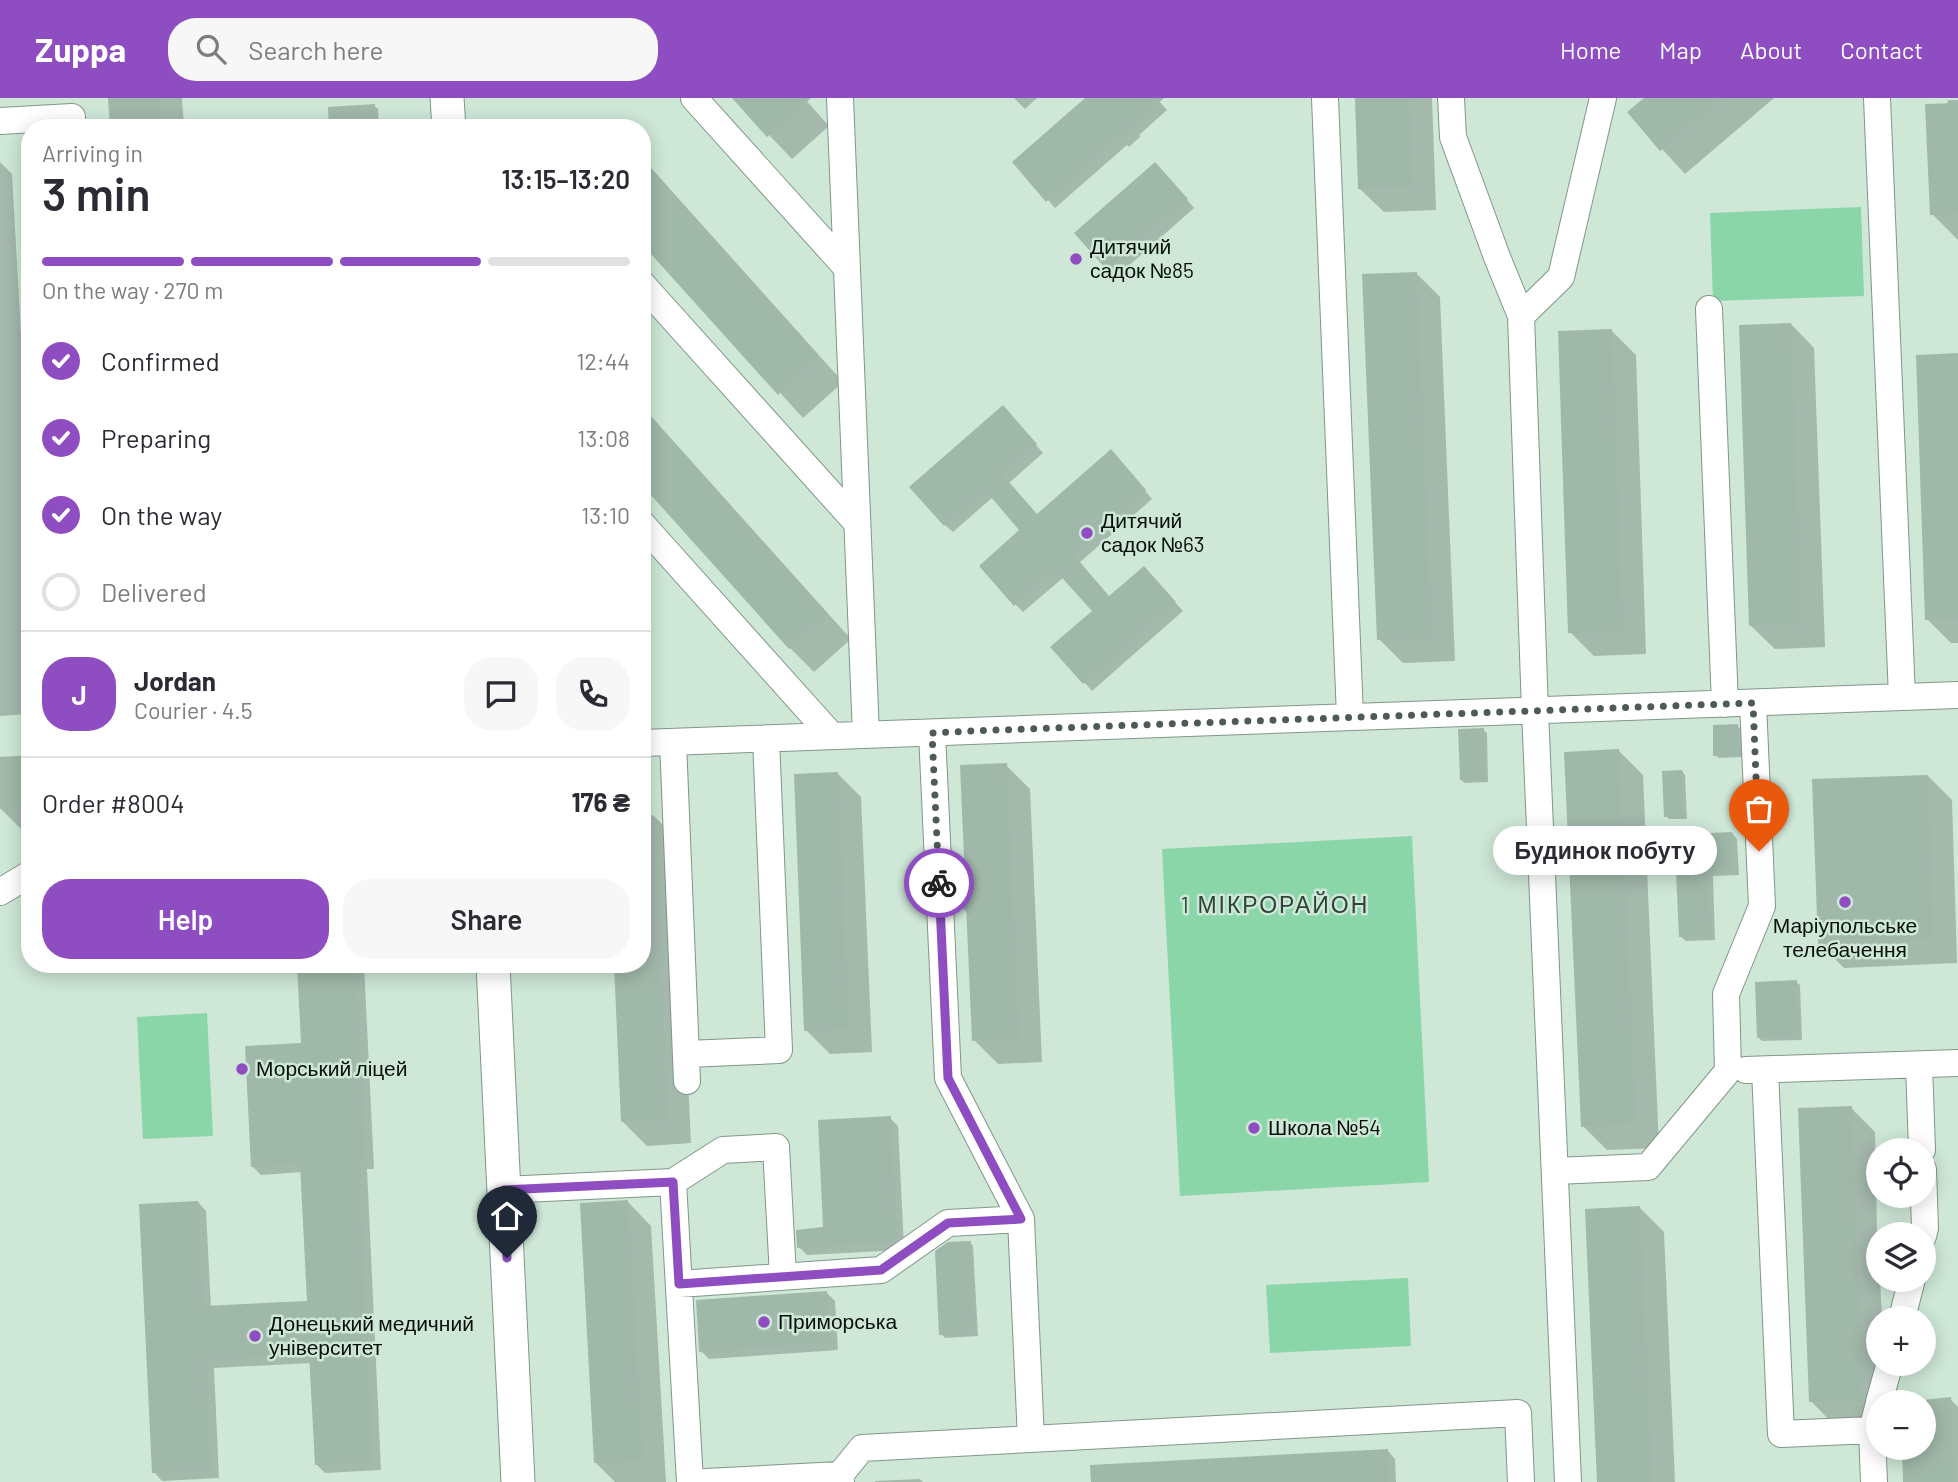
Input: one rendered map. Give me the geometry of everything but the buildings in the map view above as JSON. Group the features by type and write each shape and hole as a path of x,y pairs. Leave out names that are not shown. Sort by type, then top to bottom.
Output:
{"main road":[{"path":"447,98 448,119"},
{"path":"493,973 518,1482"}],"street":[{"path":"694,98 847,268"},
{"path":"839,98 866,735"},
{"path":"1325,98 1350,717"},
{"path":"1451,98 1453,137 1521,316 1568,1482"},
{"path":"1521,316 1561,277 1603,98"},
{"path":"1877,98 1902,697"},
{"path":"0,121 71,114"},
{"path":"651,294 857,523"},
{"path":"1709,309 1725,704"},
{"path":"651,534 832,736"},
{"path":"651,743 1958,695"},
{"path":"1555,1171 1648,1167 1728,1071 1726,994 1762,906 1753,703"},
{"path":"932,733 948,1078 1021,1219 1031,1439"},
{"path":"687,1054 779,1050 766,739"},
{"path":"673,742 687,1081"},
{"path":"1728,1071 1958,1063"},
{"path":"1919,1065 1922,1138"},
{"path":"1765,1070 1781,1434 1866,1420"},
{"path":"504,1190 673,1182 723,1150 776,1147 783,1276"},
{"path":"673,1182 690,1482"},
{"path":"679,1284 881,1270 948,1223 1021,1219"},
{"path":"706,1482 841,1479 862,1448 1518,1413 1521,1482"},
{"path":"1874,1460 1874,1482"}],"green space":[{"path":"1861,207 1864,296 1713,301 1710,213"},
{"path":"1412,836 1429,1182 1180,1196 1162,849"},
{"path":"207,1013 213,1136 143,1139 137,1017"},
{"path":"1408,1278 1411,1346 1270,1353 1266,1285"}],"way so far":[{"path":"939,883 932,733 971,731 1753,703 1759,851"}],"place":[{"name":"Дитячий садок №85","path":"1076,259"},
{"name":"Дитячий садок №63","path":"1087,533"},
{"name":"Будинок побуту","path":"1759,851"},
{"name":"Маріупольське телебачення","path":"1845,902"},
{"name":"Морський ліцей","path":"242,1069"},
{"name":"Школа №54","path":"1254,1128"},
{"name":"Приморська","path":"764,1322"},
{"name":"Донецький медичний університет","path":"255,1336"}],"district":[{"name":"1 МІКРОРАЙОН","path":"1275,905"}],"route":[{"path":"507,1258 504,1190 673,1182 679,1284 881,1270 948,1223 1021,1219 948,1078 939,883"}]}
